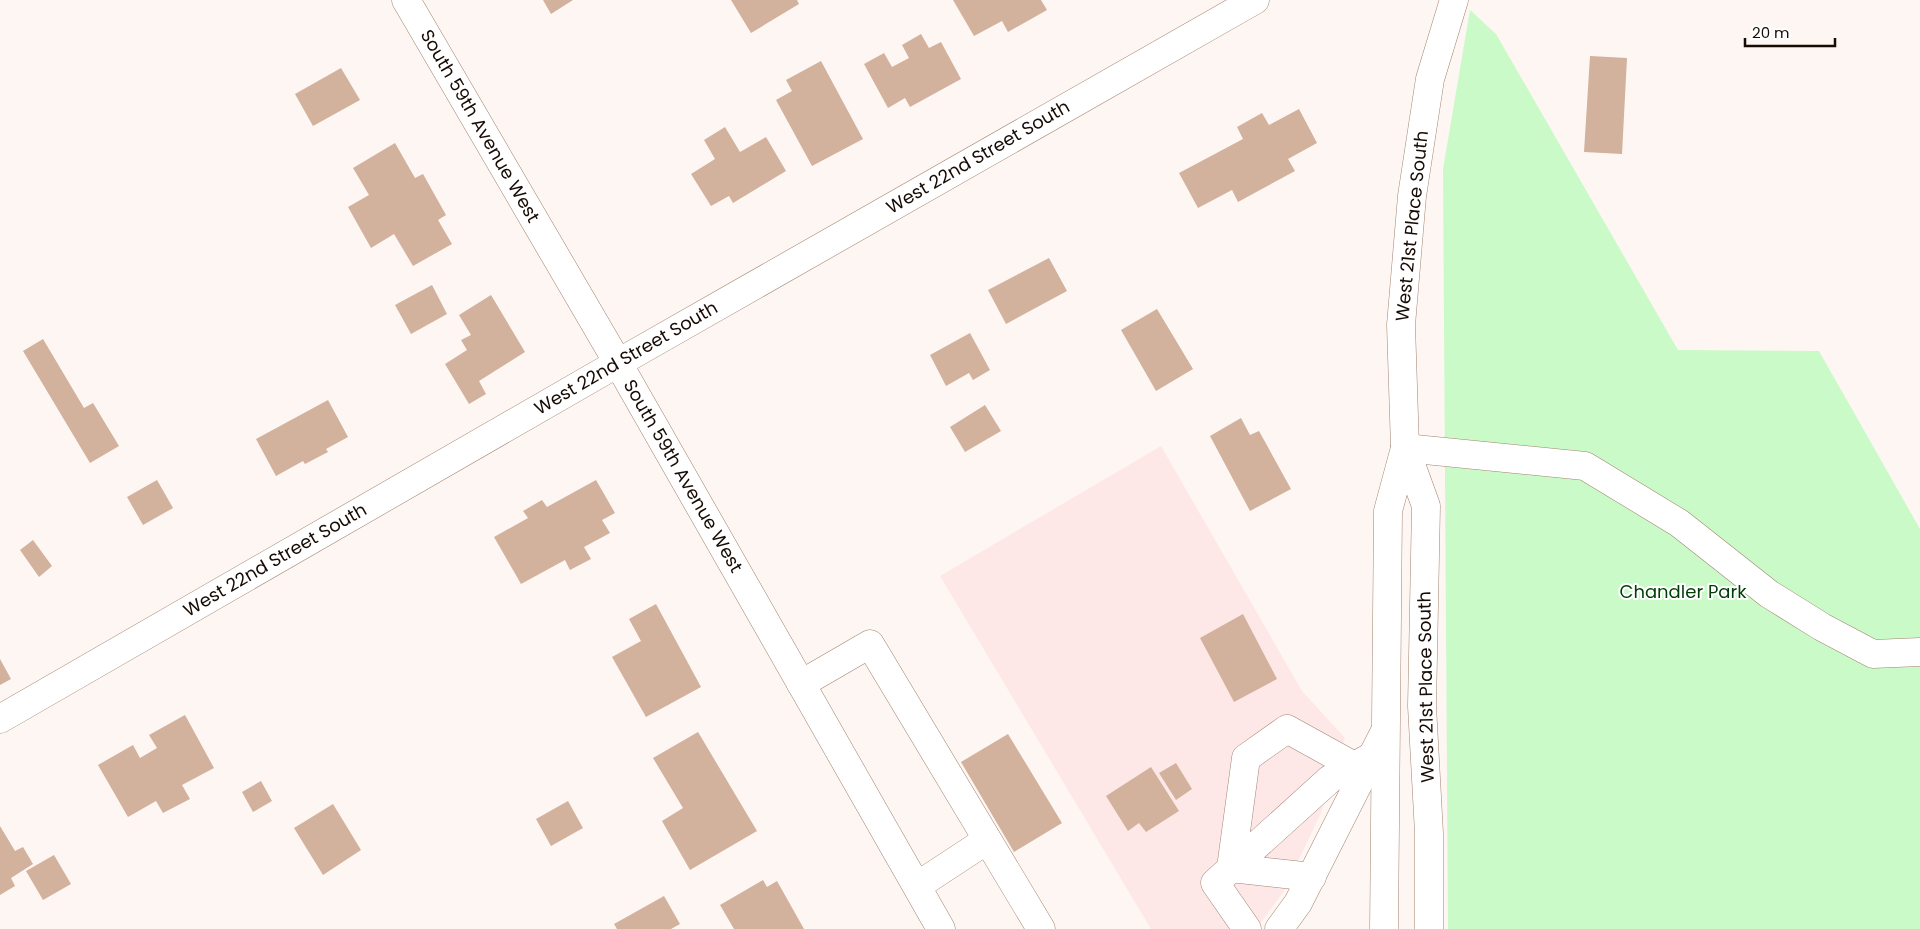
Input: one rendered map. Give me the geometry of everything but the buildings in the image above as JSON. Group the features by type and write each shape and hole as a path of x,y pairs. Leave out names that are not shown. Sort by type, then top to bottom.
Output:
{"street":[{"name":"South 59th Avenue West","path":"406,0 618,362 941,929"},
{"name":"West 22nd Street South","path":"0,719 618,362 1254,0"},
{"name":"West 21st Place South","path":"1384,929 1370,751 1388,511 1405,448 1401,324 1412,196 1430,79 1450,2"},
{"name":"West 21st Place South","path":"1405,448 1426,506 1422,706 1429,833 1429,929"},
{"path":"1405,448 1585,466 1679,523 1769,594 1822,627 1873,654 1920,652"},
{"path":"802,684 870,644 1041,929"},
{"path":"1231,868 1246,758 1287,729 1370,751"},
{"path":"1247,929 1215,883 1330,779 1370,751"},
{"path":"1279,929 1298,903 1312,876 1370,751"},
{"path":"917,886 987,840"},
{"path":"1231,868 1312,876"}],"shaded area":[{"path":"1161,446 1302,691 1345,738 1321,813 1284,891 1256,929 1151,929 940,576"}],"green space":[{"name":"Chandler Park","path":"1470,10 1496,34 1678,350 1819,351 1920,529 1920,929 1448,929 1443,169"}]}
